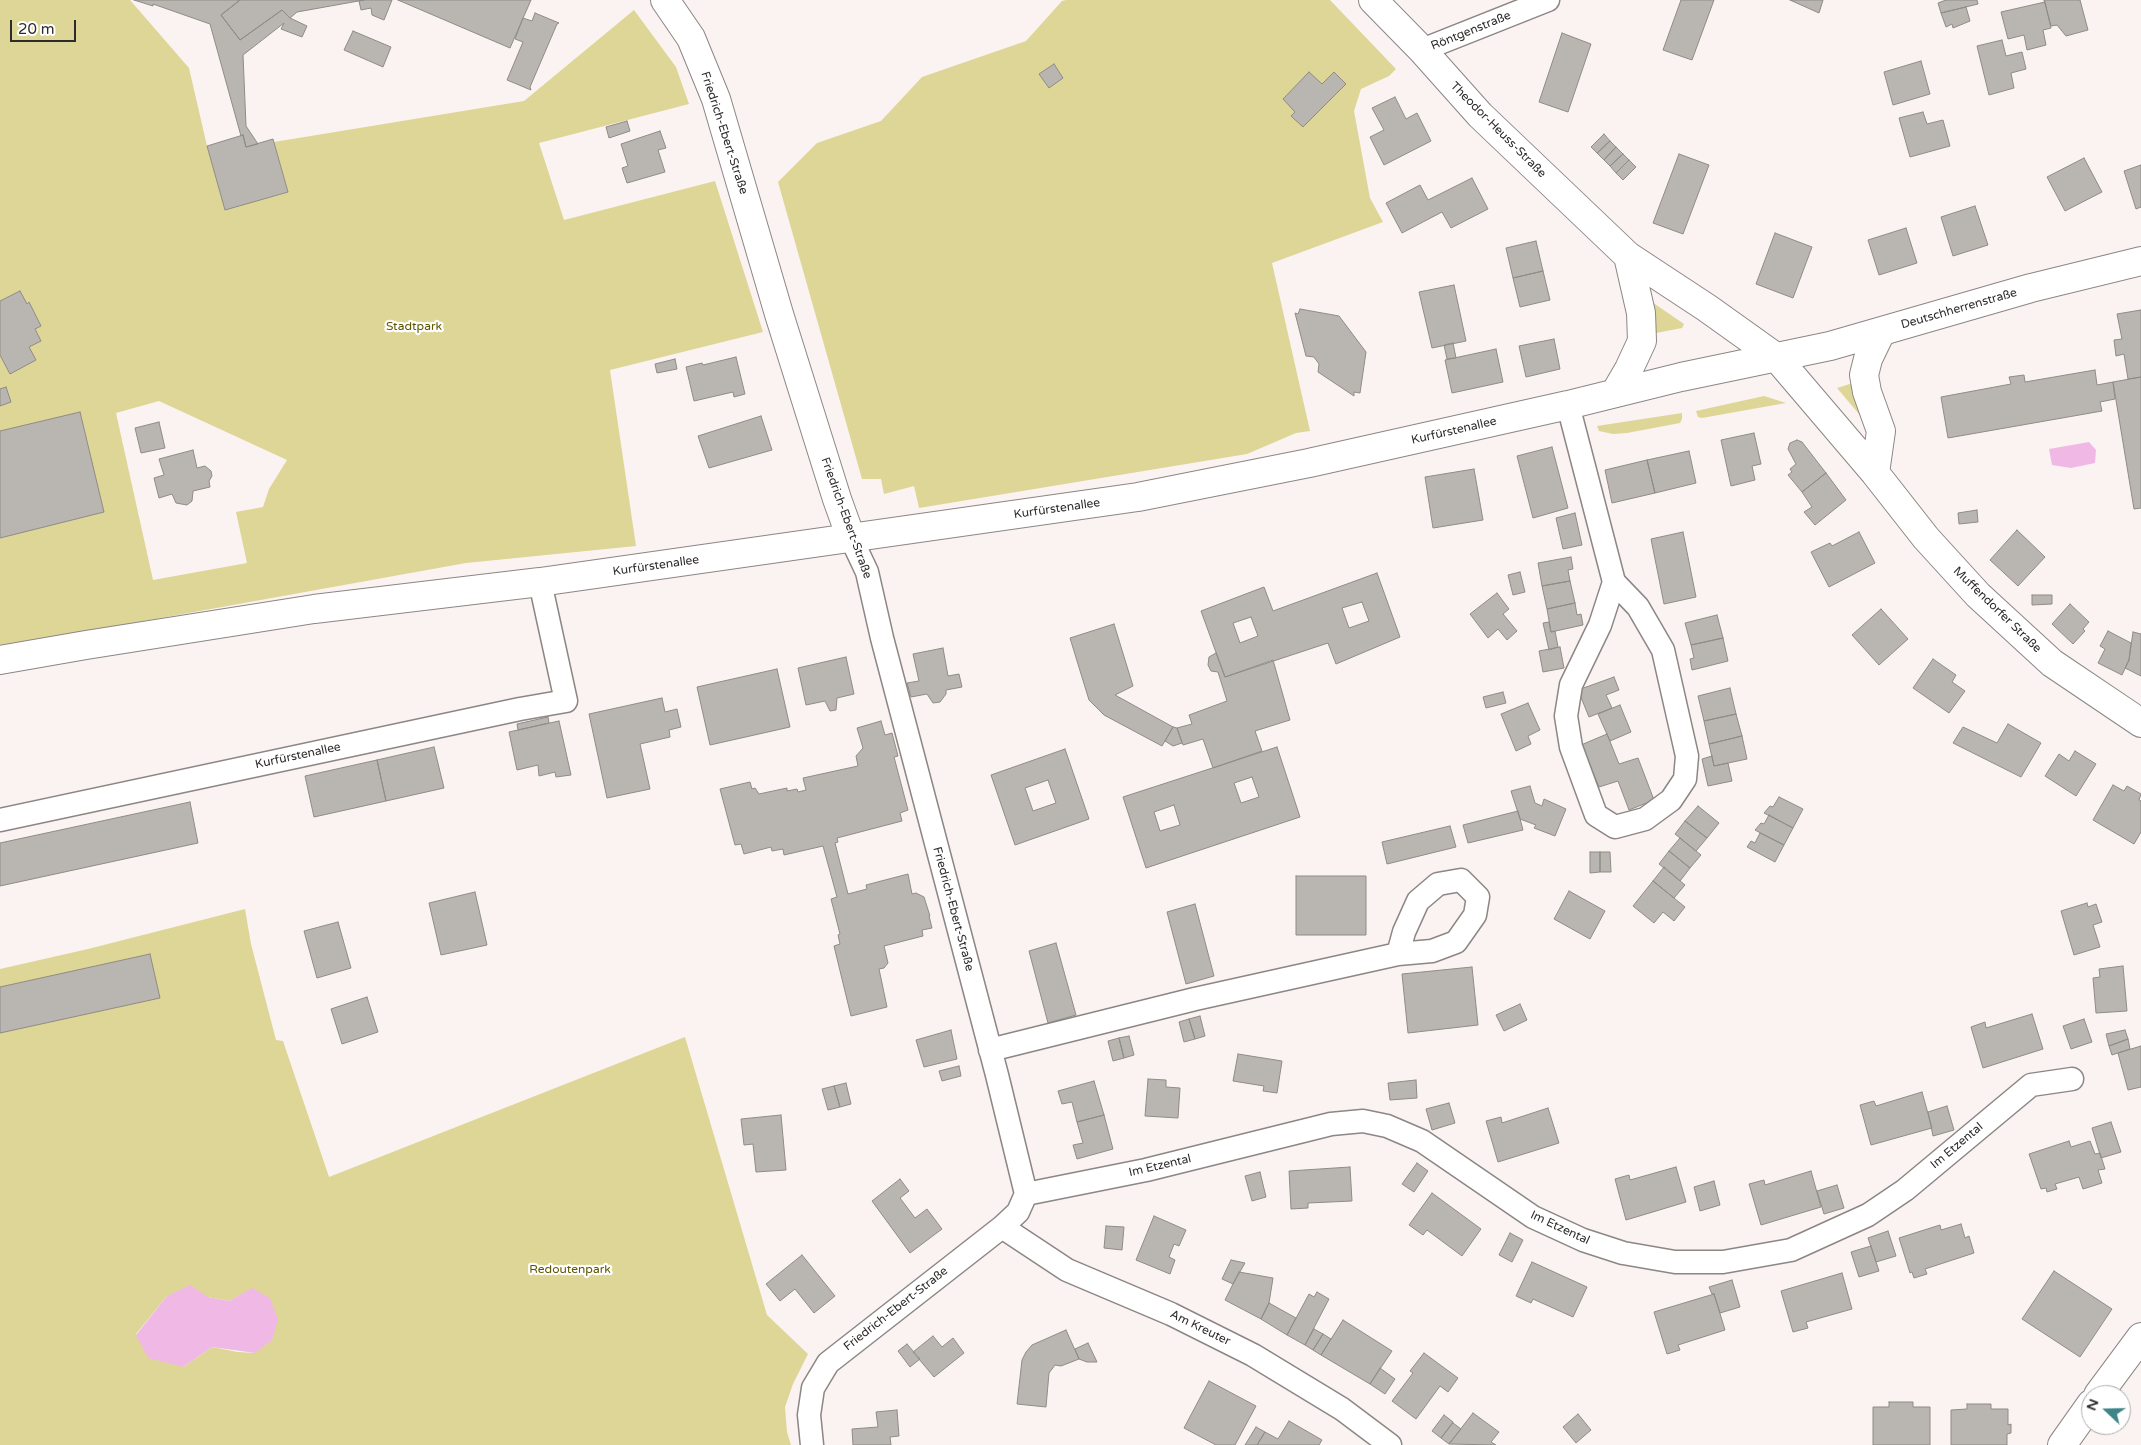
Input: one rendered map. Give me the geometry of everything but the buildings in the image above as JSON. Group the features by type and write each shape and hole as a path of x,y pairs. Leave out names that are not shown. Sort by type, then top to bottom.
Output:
{"street":[{"name":"Friedrich-Ebert-Straße","path":"665,0 690,38 716,99 779,314 837,499 851,538 867,572 882,638 1026,1194 1018,1212 1002,1227 828,1363 813,1388 808,1415 812,1445"},
{"name":"Theodor-Heuss-Straße","path":"1373,0 1422,50 1480,115 1628,256 1708,308 1777,358"},
{"name":"Röntgenstraße","path":"1422,50 1548,0"},
{"path":"1614,393 1642,341 1641,313 1628,256"},
{"name":"Deutschherrenstraße","path":"1777,358 1881,332 2031,288 2141,261"},
{"path":"1875,473 1881,431 1867,392 1864,375 1868,359 1881,332"},
{"name":"Kurfürstenallee","path":"0,660 314,610 540,582 1138,498 1310,463 1568,405 1681,377 1777,358"},
{"name":"Muffendorfer Straße","path":"1777,358 1875,473 1926,538 1978,595 2052,663 2141,724"},
{"path":"1568,405 1614,582 1638,607 1663,650 1687,756 1685,779 1671,800 1645,819 1615,827 1596,815 1571,747 1566,716 1571,685 1600,625 1614,582"},
{"name":"Kurfürstenallee","path":"0,820 520,709 566,701 540,582"},
{"path":"990,1050 1195,999 1398,954"},
{"name":"Im Etzental","path":"1026,1194 1146,1170 1331,1124 1363,1121 1386,1126 1422,1141 1533,1218 1583,1240 1623,1253 1676,1262 1724,1262 1791,1250 1868,1215 1905,1190 2031,1085 2072,1079"},
{"name":"Am Kreuter","path":"1002,1227 1067,1270 1171,1314 1253,1354 1342,1409 1390,1445"},
{"path":"2105,1385 2141,1336"},
{"path":"2062,1445 2081,1418"}],"green space":[{"name":"Stadtpark","path":"0,0 130,0 189,68 207,146 225,209 288,192 274,142 524,101 634,10 676,67 689,104 539,143 564,220 715,181 763,332 610,370 636,546 466,563 0,647","holes":["159,401 287,460 269,489 263,507 236,512 247,563 153,580 116,413"]},
{"path":"1330,0 1396,69 1389,76 1361,89 1354,111 1370,198 1383,222 1272,263 1310,431 1296,433 1247,454 919,508 914,486 884,494 881,479 862,479 778,182 817,143 881,121 922,77 1026,41 1062,1"},
{"path":"1652,302 1684,324 1682,328 1651,334"},
{"path":"1856,382 1864,420 1837,388"},
{"path":"1764,396 1786,403 1702,418 1698,417 1696,411"},
{"path":"1682,413 1680,423 1627,433 1613,434 1599,431 1597,426"},
{"name":"Redoutenpark","path":"245,909 251,944 276,1040 283,1041 329,1177 685,1037 767,1315 808,1354 793,1384 785,1407 787,1432 791,1445 0,1445 0,969 88,949","holes":["252,1289 255,1353 212,1347 183,1367 136,1334 167,1296 208,1297 229,1301"]}],"shaded area":[{"path":"2089,442 2096,450 2095,463 2071,468 2052,465 2049,449"},
{"path":"190,1285 208,1297 229,1301 252,1288 270,1298 278,1320 272,1340 255,1353 212,1347 183,1367 148,1358 136,1335 167,1296"}]}
